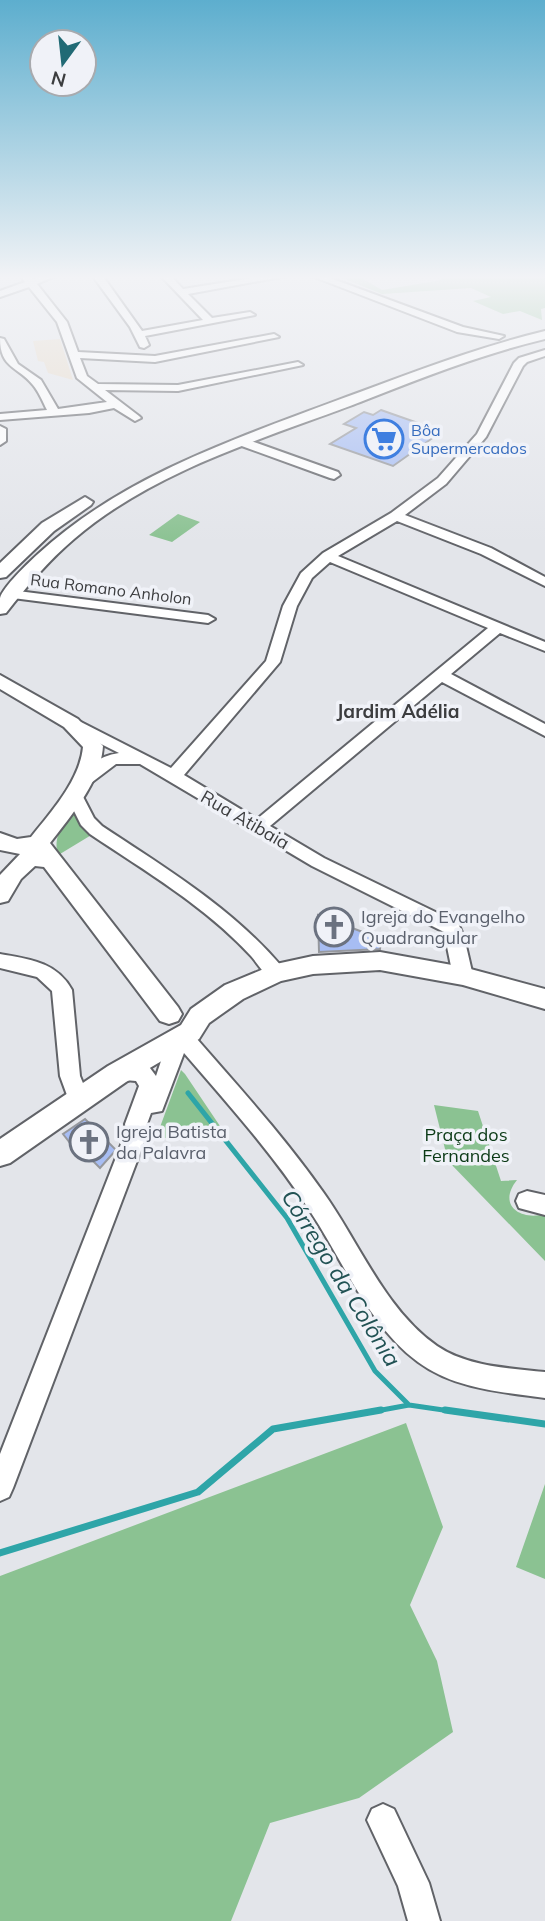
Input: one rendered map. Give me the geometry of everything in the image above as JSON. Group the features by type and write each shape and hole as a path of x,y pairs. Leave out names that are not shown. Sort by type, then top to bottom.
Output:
{"main road":[{"path":"0,573 27,545 194,455 243,442 419,365"},
{"path":"0,609 10,594 80,515 108,488 369,388"},
{"name":"Rua Atibaia","path":"0,681 72,723"},
{"path":"0,895 13,873 43,851 94,752 90,741 72,723"},
{"path":"0,841 15,847 43,851 169,1014 185,1018 200,1016"},
{"path":"0,1154 148,1054 180,1039 190,1032 200,1016 252,981 276,972 313,965 380,961 463,976 545,999"},
{"path":"148,1054 161,1037 169,1014"}],"street":[{"path":"13,365 37,382 54,412"},
{"path":"78,365 82,378 135,418"},
{"path":"96,387 178,388 299,365"},
{"path":"173,777 274,662 298,588 314,567 429,494 462,461 482,435 518,365"},
{"path":"0,417 89,410 115,404"},
{"path":"0,429 0,441"},
{"path":"243,442 334,475"},
{"path":"396,516 486,551 545,582"},
{"path":"328,556 545,646"},
{"name":"Rua Romano Anholon","path":"10,594 208,619"},
{"path":"257,828 499,627"},
{"path":"441,675 545,731"},
{"name":"Rua Atibaia","path":"72,723 134,753 318,862 451,928 463,976"},
{"path":"150,764 125,757 112,758 95,769 76,789 87,821 96,830 214,910 261,953 276,972"},
{"path":"0,961 41,971 58,982 62,990 70,1076 79,1100"},
{"path":"137,1132 145,1126 180,1039 257,1124 317,1200 401,1330 425,1353 447,1366 476,1374 545,1385"},
{"path":"0,1488 137,1132 136,1124 150,1085 143,1074 128,1071 117,1074"},
{"path":"0,1442 23,1429"},
{"path":"383,1821 412,1883 424,1921"}],"shaded area":[{"path":"45,365 68,365 73,380 48,373"}],"green space":[{"path":"178,514 200,522 172,542 149,535"},
{"path":"79,807 93,834 60,854 57,852 59,832"},
{"path":"181,1070 185,1074 228,1138 156,1138"},
{"name":"Praça dos Fernandes","path":"434,1105 478,1111 501,1181 517,1180 511,1189 510,1204 520,1213 527,1215 545,1214 545,1261 448,1161"},
{"path":"406,1423 443,1527 410,1605 437,1661 453,1732 359,1798 270,1823 231,1921 0,1921 0,1576"},
{"path":"545,1484 545,1579 516,1567"}],"building":[{"name":"Bôa Supermercados","path":"381,410 438,430 430,435 434,437 393,466 330,444 356,428 344,424 364,412 373,415"},
{"name":"Igreja do Evangelho Quadrangular","path":"318,915 381,939 380,949 319,952"},
{"name":"Igreja Batista da Palavra","path":"85,1119 116,1150 100,1168 83,1151 77,1152 63,1134"}],"waterway":[{"name":"Córrego da Colônia","path":"188,1093 287,1218 375,1371 409,1405"},
{"path":"371,1412 409,1405"},
{"name":"Córrego da Colônia","path":"409,1405 457,1412"},
{"path":"0,1553 198,1492 273,1429 381,1410"},
{"name":"Córrego da Colônia","path":"445,1410 545,1424"}],"place":[{"name":"Bôa Supermercados","path":"384,439"},
{"name":"Igreja do Evangelho Quadrangular","path":"334,927"},
{"name":"Igreja Batista da Palavra","path":"89,1142"}],"district":[{"name":"Jardim Adélia","path":"398,711"}]}
